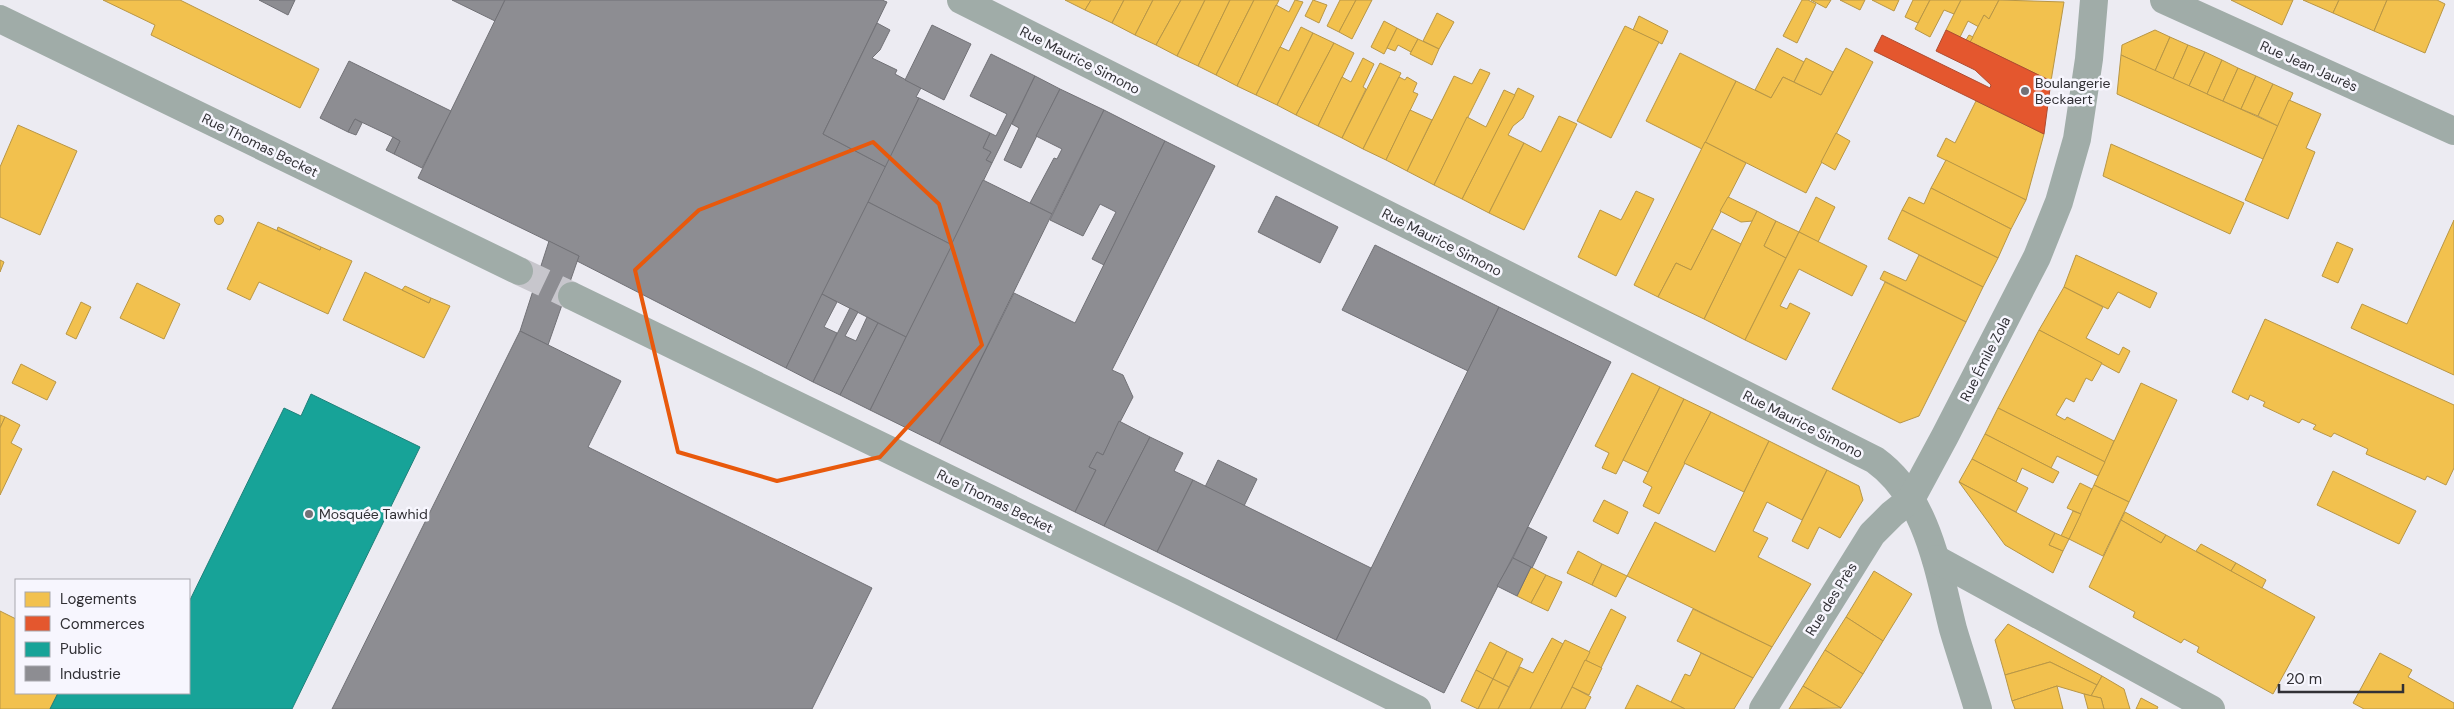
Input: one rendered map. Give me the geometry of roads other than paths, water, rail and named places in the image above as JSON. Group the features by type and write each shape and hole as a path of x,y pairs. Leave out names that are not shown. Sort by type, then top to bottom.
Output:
{"street":[{"name":"Rue Maurice Simono","path":"961,0 1875,460 1892,474 1911,499"},
{"name":"Rue Émile Zola","path":"1911,499 2037,257 2059,202 2077,139 2084,102 2094,0"},
{"name":"Rue Jean Jaurès","path":"2164,0 2454,131"},
{"name":"Rue Thomas Becket","path":"0,19 519,271"},
{"name":"Rue Thomas Becket","path":"572,296 1182,592 1417,709"},
{"path":"1911,499 1936,559 1954,632 1978,709"},
{"name":"Rue des Près","path":"1763,709 1872,534 1892,514 1911,499"},
{"path":"1936,559 2211,709"}],"tunnel":[{"path":"519,271 572,296"}],"place":[{"name":"Boulangerie Beckaert","path":"2025,91"},
{"name":"Mosquée Tawhid","path":"309,514"}]}
